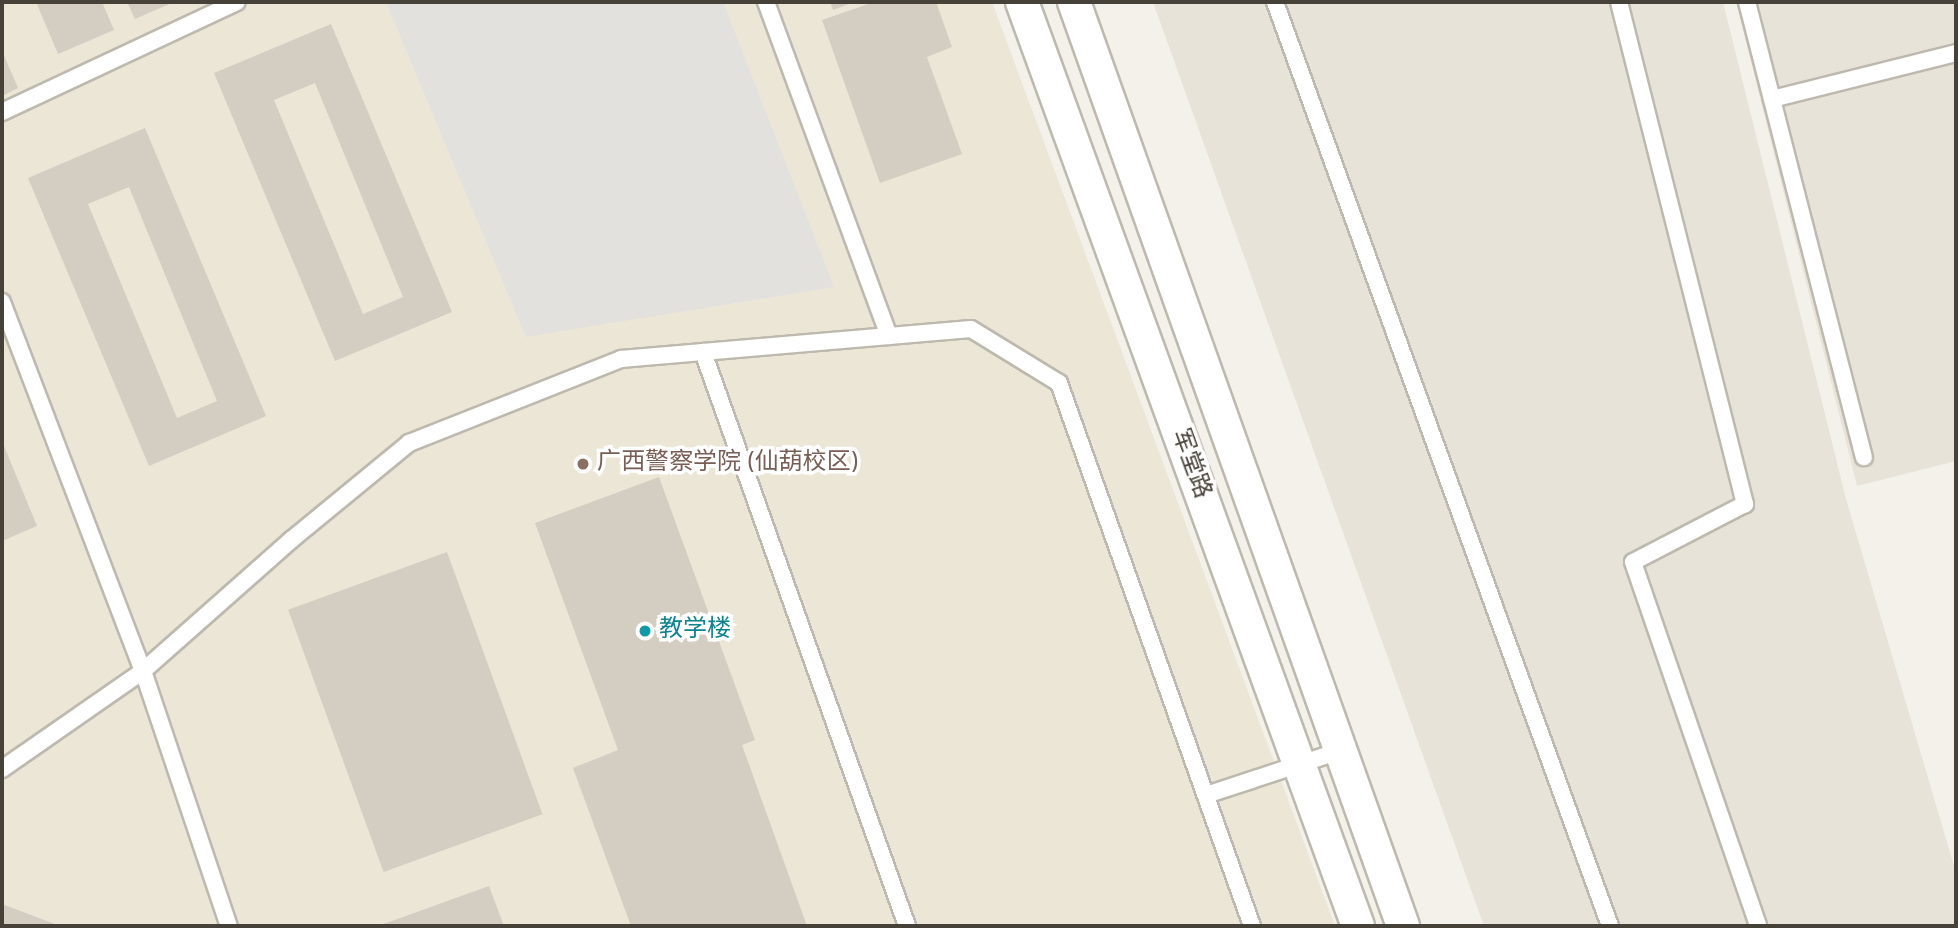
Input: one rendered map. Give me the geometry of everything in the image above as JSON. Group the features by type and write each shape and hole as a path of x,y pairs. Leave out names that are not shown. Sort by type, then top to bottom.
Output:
{"street":[{"name":"军堂路","path":"1022,2 1358,926"},
{"name":"军堂路","path":"1073,2 1403,926"}],"lane":[{"path":"2,112 237,2"},
{"path":"766,2 890,336"},
{"path":"1275,2 1610,926"},
{"path":"1619,2 1745,505 1633,562 1758,926"},
{"path":"1747,2 1864,457"},
{"path":"1772,99 1956,53"},
{"path":"2,302 143,671 229,926"},
{"path":"3,766 143,671 291,540 409,443 621,359 971,330 1059,383 1252,926"},
{"path":"703,352 907,926"},
{"path":"1206,795 1340,751"}],"shaded area":[{"name":"广西警察学院 (仙葫校区)","path":"2,2 992,2 1335,926 2,926"},
{"path":"386,2 723,2 834,287 526,337"},
{"path":"1153,2 1723,2 1846,499 1956,873 1956,926 1484,926"},
{"path":"1736,2 1956,2 1956,461 1857,486"}],"building":[{"path":"36,2 102,2 114,30 58,54"},
{"path":"127,2 174,2 135,19"},
{"path":"830,2 854,2 833,10"},
{"path":"874,2 936,2 952,47 927,57 962,154 880,183 822,20"},
{"path":"331,24 452,312 335,361 214,73","holes":["315,83 403,297 363,314 274,100"]},
{"path":"2,51 18,88 2,96"},
{"path":"145,128 266,416 149,466 28,178","holes":["129,187 217,401 177,418 88,204"]},
{"path":"2,441 37,526 2,541"},
{"name":"教学楼","path":"659,477 755,740 742,745 807,926 631,926 573,768 618,750 535,523"},
{"path":"447,552 542,814 384,872 288,610"},
{"path":"489,886 504,926 378,926"},
{"path":"2,904 60,926 2,926"}],"place":[{"name":"广西警察学院 (仙葫校区)","path":"583,464"},
{"name":"教学楼","path":"645,631"}]}
